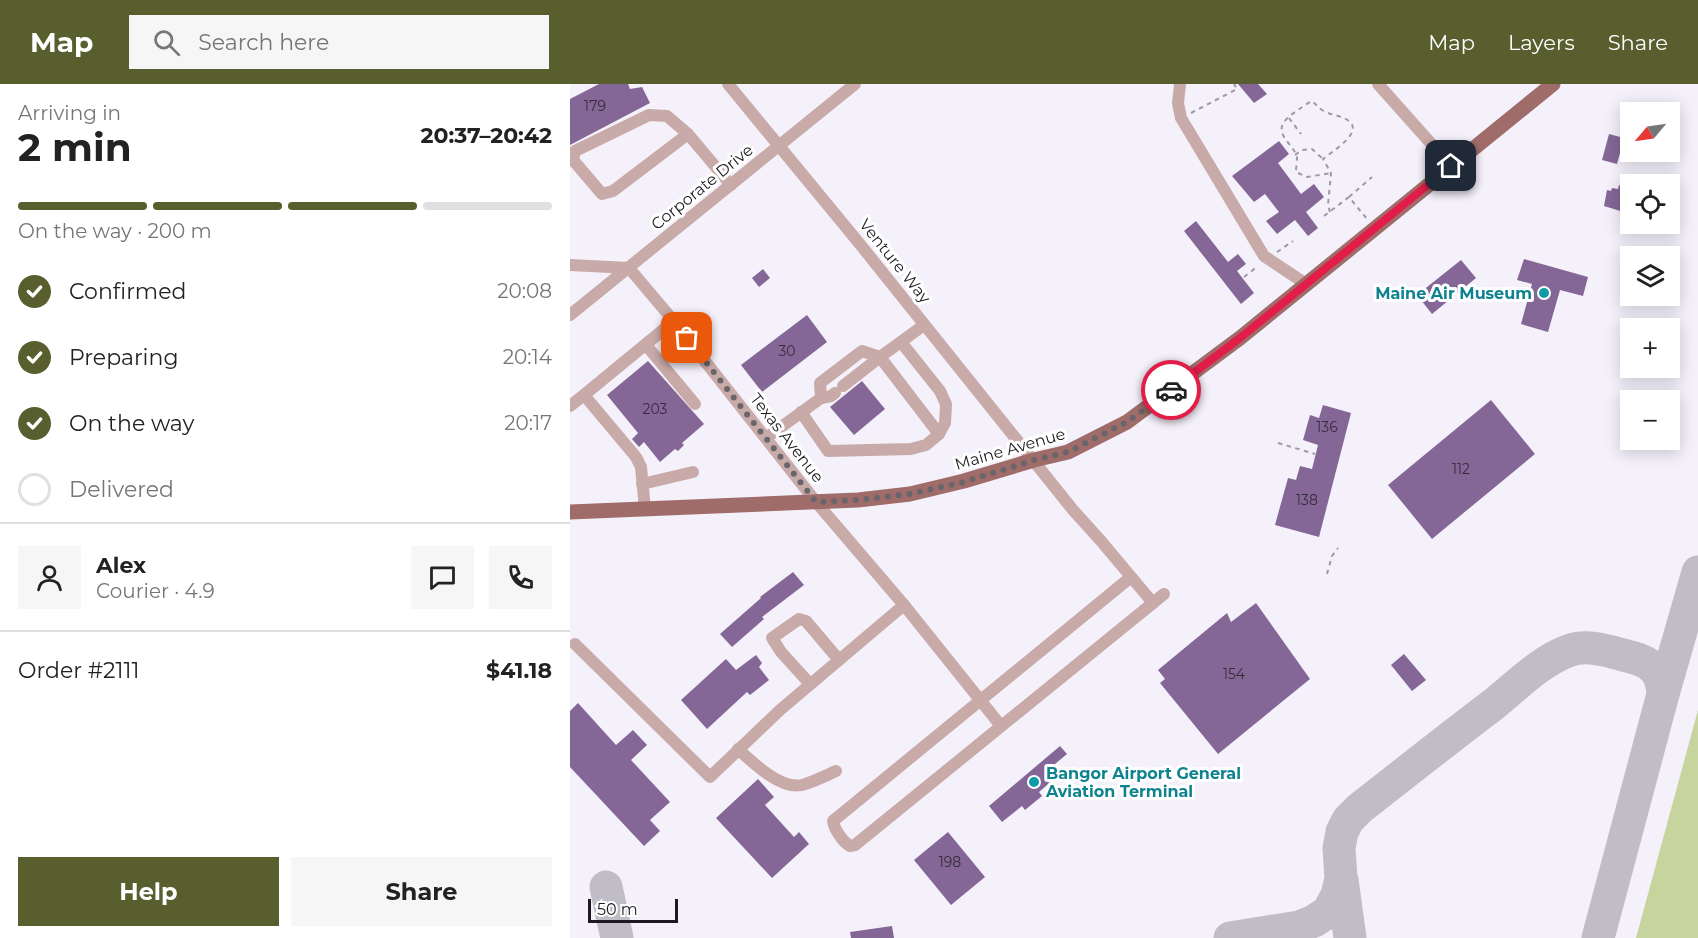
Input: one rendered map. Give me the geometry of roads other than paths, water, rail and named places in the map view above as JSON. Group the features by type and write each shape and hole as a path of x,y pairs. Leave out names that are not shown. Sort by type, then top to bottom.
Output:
{"main road":[{"name":"Maine Avenue","path":"570,512 858,500 910,494 964,482 1068,452 1127,422 1240,338 1553,84"}],"street":[{"name":"Venture Way","path":"728,84 780,145 1073,510 1153,603"},
{"name":"Corporate Drive","path":"570,315 855,84"},
{"path":"1180,84 1178,104 1181,118 1264,256 1306,284"},
{"path":"1378,84 1451,166"},
{"path":"688,134 613,191 602,194 573,160 575,152 649,115 668,116 688,134 731,185"},
{"path":"570,265 629,268"},
{"name":"Texas Avenue","path":"629,268 674,321 816,502 904,605 1001,726"},
{"path":"570,406 674,321"},
{"path":"766,438 821,398 831,396 924,325"},
{"path":"801,412 828,451 910,449 926,446 939,434 945,423 946,404 940,391 901,342"},
{"path":"646,345 695,404"},
{"path":"821,398 820,383 862,351 880,357 939,434"},
{"path":"584,395 636,457 641,467 645,509"},
{"path":"642,484 693,472"},
{"path":"1131,577 833,821 833,825 846,843 855,845 1164,594"},
{"path":"575,644 710,777 780,710 904,605"},
{"path":"810,684 772,639 786,627 799,619 806,621 839,660"},
{"path":"738,749 757,766 786,784 800,786 836,771"}],"place":[{"name":"Maine Air Museum","path":"1544,293"},
{"name":"Bangor Airport General Aviation Terminal","path":"1034,782"}]}
